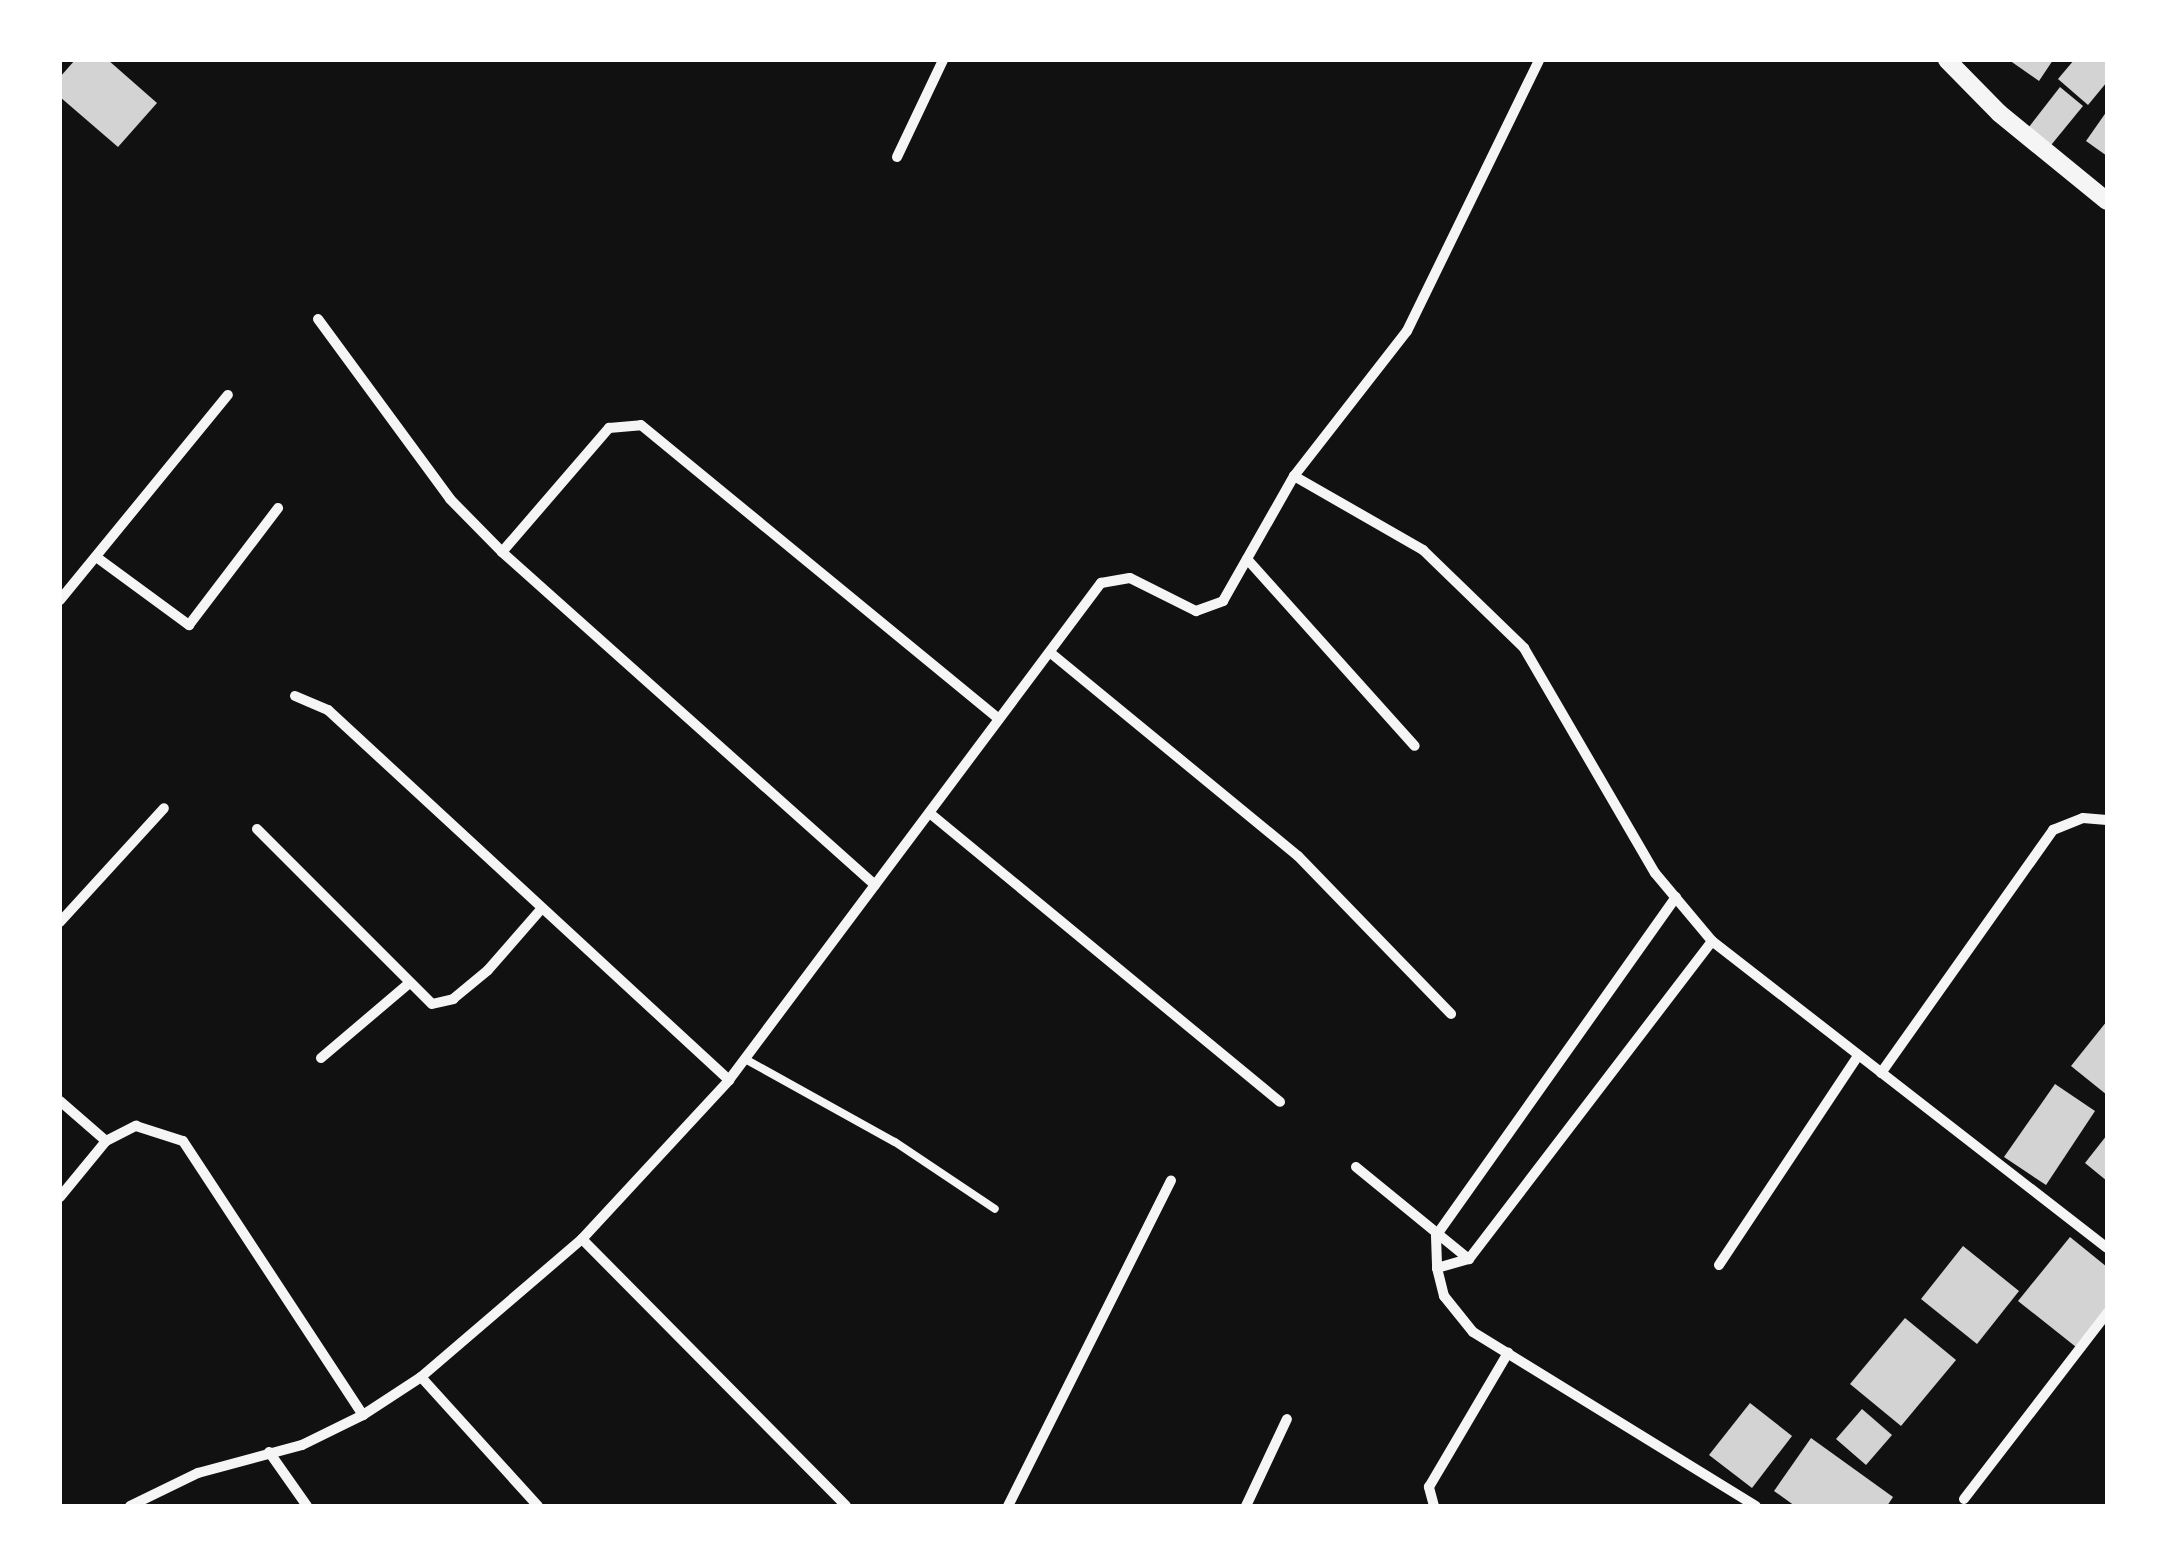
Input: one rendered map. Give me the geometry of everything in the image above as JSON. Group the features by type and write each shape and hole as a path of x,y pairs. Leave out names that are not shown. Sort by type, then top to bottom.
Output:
{"street":[{"path":"897,157 943,60"},
{"path":"130,1506 198,1473 302,1445 363,1415 421,1377 582,1238 729,1080 875,884 932,815 1101,584 1116,576 1208,611 1223,602 1294,476 1407,331 1539,60"},
{"path":"1947,60 1999,113 2107,201"},
{"path":"318,319 450,499 502,552 875,884"},
{"path":"60,600 99,558 228,395"},
{"path":"502,552 610,428 641,425 999,719"},
{"path":"1294,476 1423,550 1524,648 1646,858 1712,941 2107,1248"},
{"path":"99,558 189,624 278,508"},
{"path":"1247,558 1416,746"},
{"path":"1052,654 1298,856 1450,1014"},
{"path":"295,696 328,710 729,1080"},
{"path":"60,922 164,808"},
{"path":"932,815 1280,1102"},
{"path":"1880,1074 2053,830 2084,818 2107,820"},
{"path":"257,829 407,985 432,1004 452,999 488,970 542,908"},
{"path":"1676,897 1436,1236 1437,1268 1456,1316 1508,1353 1756,1506"},
{"path":"1437,1268 1469,1259 1712,941"},
{"path":"320,1058 407,985"},
{"path":"1719,1265 1858,1056"},
{"path":"60,1101 106,1141"},
{"path":"60,1196 106,1141 136,1126 183,1141 363,1415"},
{"path":"1356,1167 1469,1259"},
{"path":"1008,1506 1171,1181"},
{"path":"582,1238 846,1506"},
{"path":"1964,1499 2107,1313"},
{"path":"1434,1506 1429,1487 1436,1472 1508,1353"},
{"path":"421,1377 538,1506"},
{"path":"1246,1506 1287,1418"},
{"path":"269,1452 307,1506"}],"lane":[{"path":"744,1059 895,1142 995,1209"}],"building":[{"path":"75,60 108,60 157,103 118,147 60,97 60,77"},
{"path":"2009,60 2053,60 2039,81"},
{"path":"2074,60 2107,60 2107,82 2088,105 2058,79"},
{"path":"2060,87 2083,106 2047,150 2025,132"},
{"path":"2107,111 2107,156 2086,141"},
{"path":"2107,1021 2107,1095 2071,1066"},
{"path":"2055,1084 2095,1111 2046,1185 2004,1157"},
{"path":"2107,1135 2107,1181 2085,1163"},
{"path":"2070,1237 2107,1267 2107,1308 2076,1347 2018,1301"},
{"path":"1963,1246 2019,1291 1977,1344 1921,1299"},
{"path":"1905,1318 1956,1360 1901,1426 1850,1384"},
{"path":"1750,1403 1792,1436 1752,1488 1709,1455"},
{"path":"1862,1409 1892,1435 1866,1465 1836,1439"},
{"path":"1811,1438 1893,1497 1887,1506 1795,1506 1774,1491"}]}
